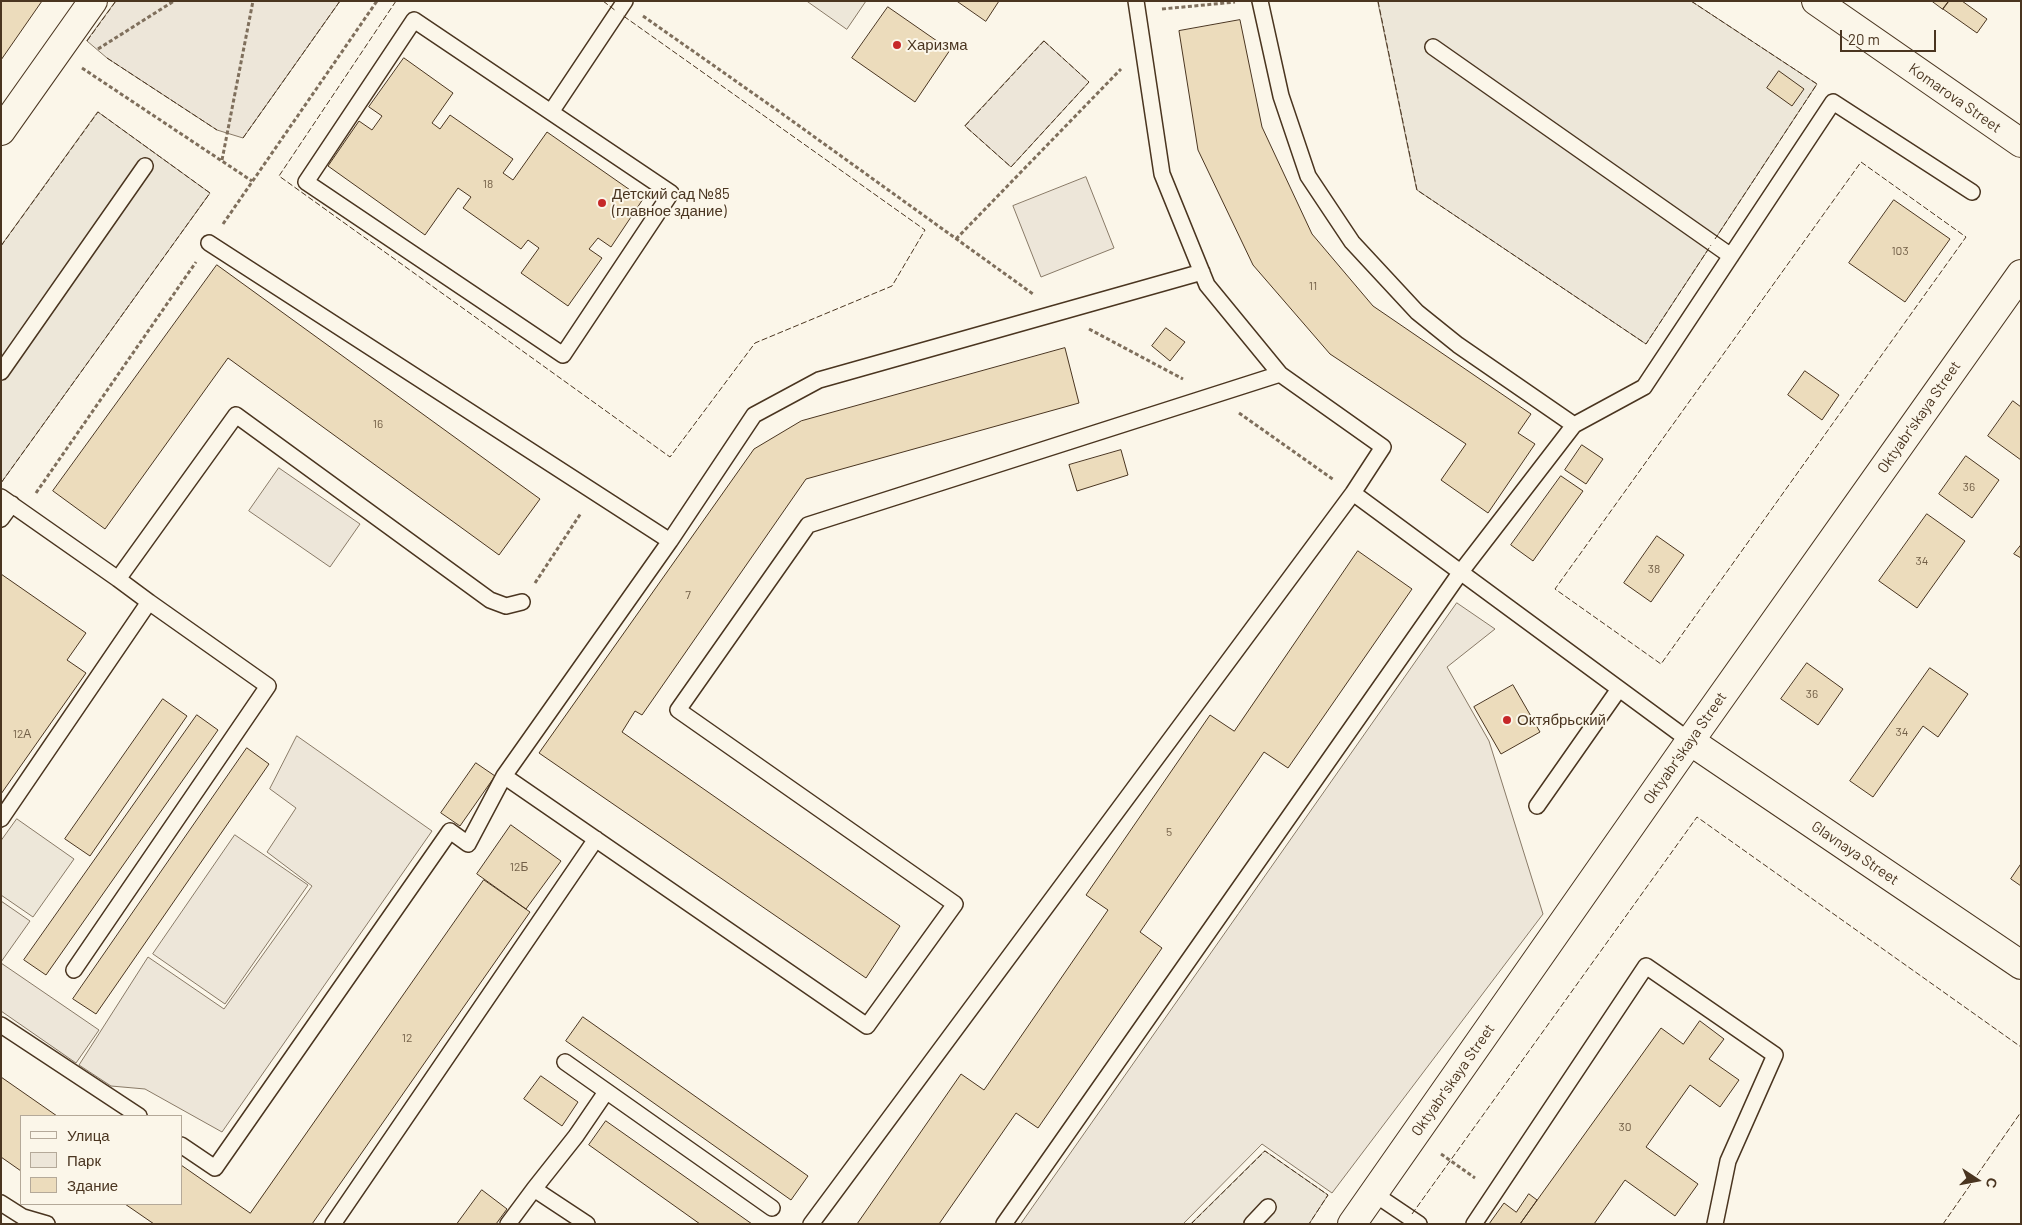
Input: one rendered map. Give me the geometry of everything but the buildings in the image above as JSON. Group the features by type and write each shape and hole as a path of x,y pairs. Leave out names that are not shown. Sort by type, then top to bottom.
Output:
{"street":[{"path":"1,130 66,57 93,1"},
{"name":"Komarova Street","path":"1816,1 2021,143"},
{"name":"Oktyabr'skaya Street","path":"1352,1224 1690,740 2021,274"},
{"name":"Glavnaya Street","path":"1690,740 2021,965"}],"lane":[{"path":"811,1224 1352,493 1384,447 1280,374 1207,285 1162,174 1136,1"},
{"path":"1260,1 1281,96 1308,176 1352,242 1417,312 1458,346 1574,425"},
{"path":"551,112 624,2"},
{"path":"414,20 551,112 672,193 563,355 306,182 414,20"},
{"path":"1433,48 1731,256"},
{"path":"1004,1224 1460,573 1574,425 1644,387 1833,102 1972,192"},
{"path":"1,372 145,166"},
{"path":"209,243 670,541"},
{"path":"182,1146 216,1168 450,832 468,844 504,776 670,541 754,415 819,380 1202,272"},
{"path":"504,776 867,1026 955,904 678,710 808,525 1280,374"},
{"path":"118,579 236,415 490,600 506,606 522,602"},
{"path":"1352,493 1690,740"},
{"path":"1,519 5,502 118,579 268,686 74,970"},
{"path":"1,820 149,602"},
{"path":"1537,806 1619,689"},
{"path":"334,1223 596,839"},
{"path":"1474,1224 1646,966 1775,1055 1728,1161 1716,1224"},
{"path":"1,1024 138,1115"},
{"path":"564,1062 772,1208"},
{"path":"508,1224 576,1136 606,1092"},
{"path":"534,1189 587,1224"},
{"path":"1373,1193 1419,1224"},
{"path":"1,1203 23,1218 48,1224"},
{"path":"1252,1224 1268,1207"}],"path":[{"path":"174,1 66,57 252,181"},
{"path":"222,160 254,1"},
{"path":"624,2 1058,313"},
{"path":"1159,9 1237,2"},
{"path":"956,239 1143,46"},
{"path":"522,602 595,493"}],"green space":[{"path":"116,1 340,1 243,138 217,130 107,58 87,41"},
{"path":"1044,41 1089,82 1011,167 965,126"},
{"path":"1086,177 1114,248 1041,277 1013,206"},
{"path":"279,468 360,524 330,567 249,511"},
{"path":"1457,603 1495,629 1447,667 1489,741 1543,914 1332,1193 1262,1144 1183,1224 1021,1224"},
{"path":"297,736 432,831 222,1132 145,1089 111,1086 79,1065 148,957 224,1009 312,886 267,852 296,808 270,789"},
{"path":"235,835 308,885 225,1004 153,954"},
{"path":"1,901 30,921 1,962"},
{"path":"1,963 99,1030 76,1063 1,1011"}],"shaded area":[{"path":"807,1 866,1 847,29"},
{"path":"1378,1 1691,1 1817,84 1646,344 1417,190"},
{"path":"98,112 210,193 1,483 1,246"},
{"path":"17,819 74,859 33,917 1,895 1,841"},
{"path":"1265,1151 1328,1195 1309,1224 1191,1224"}],"fence":[{"path":"87,41 116,1"},
{"path":"243,138 340,1"},
{"path":"396,1 279,176 670,457 755,343 892,286 925,230 622,15"},
{"path":"603,1 616,11"},
{"path":"1378,1 1417,190 1646,344 1711,245"},
{"path":"1691,1 1817,84 1715,239"},
{"path":"1044,41 1089,82 1011,167 965,126 1044,41"},
{"path":"107,58 217,130"},
{"path":"1,246 98,112 210,193 1,483"},
{"path":"1861,162 1966,237 1661,664 1555,589 1861,162"},
{"path":"1412,1214 1697,817 2021,1047"},
{"path":"1943,1224 2021,1112"},
{"path":"1191,1224 1265,1151 1328,1195 1309,1224"}],"place":[{"name":"Харизма","path":"897,45"},
{"name":"Детский сад №85 (главное здание)","path":"602,203"},
{"name":"Октябрьский","path":"1507,720"}]}
